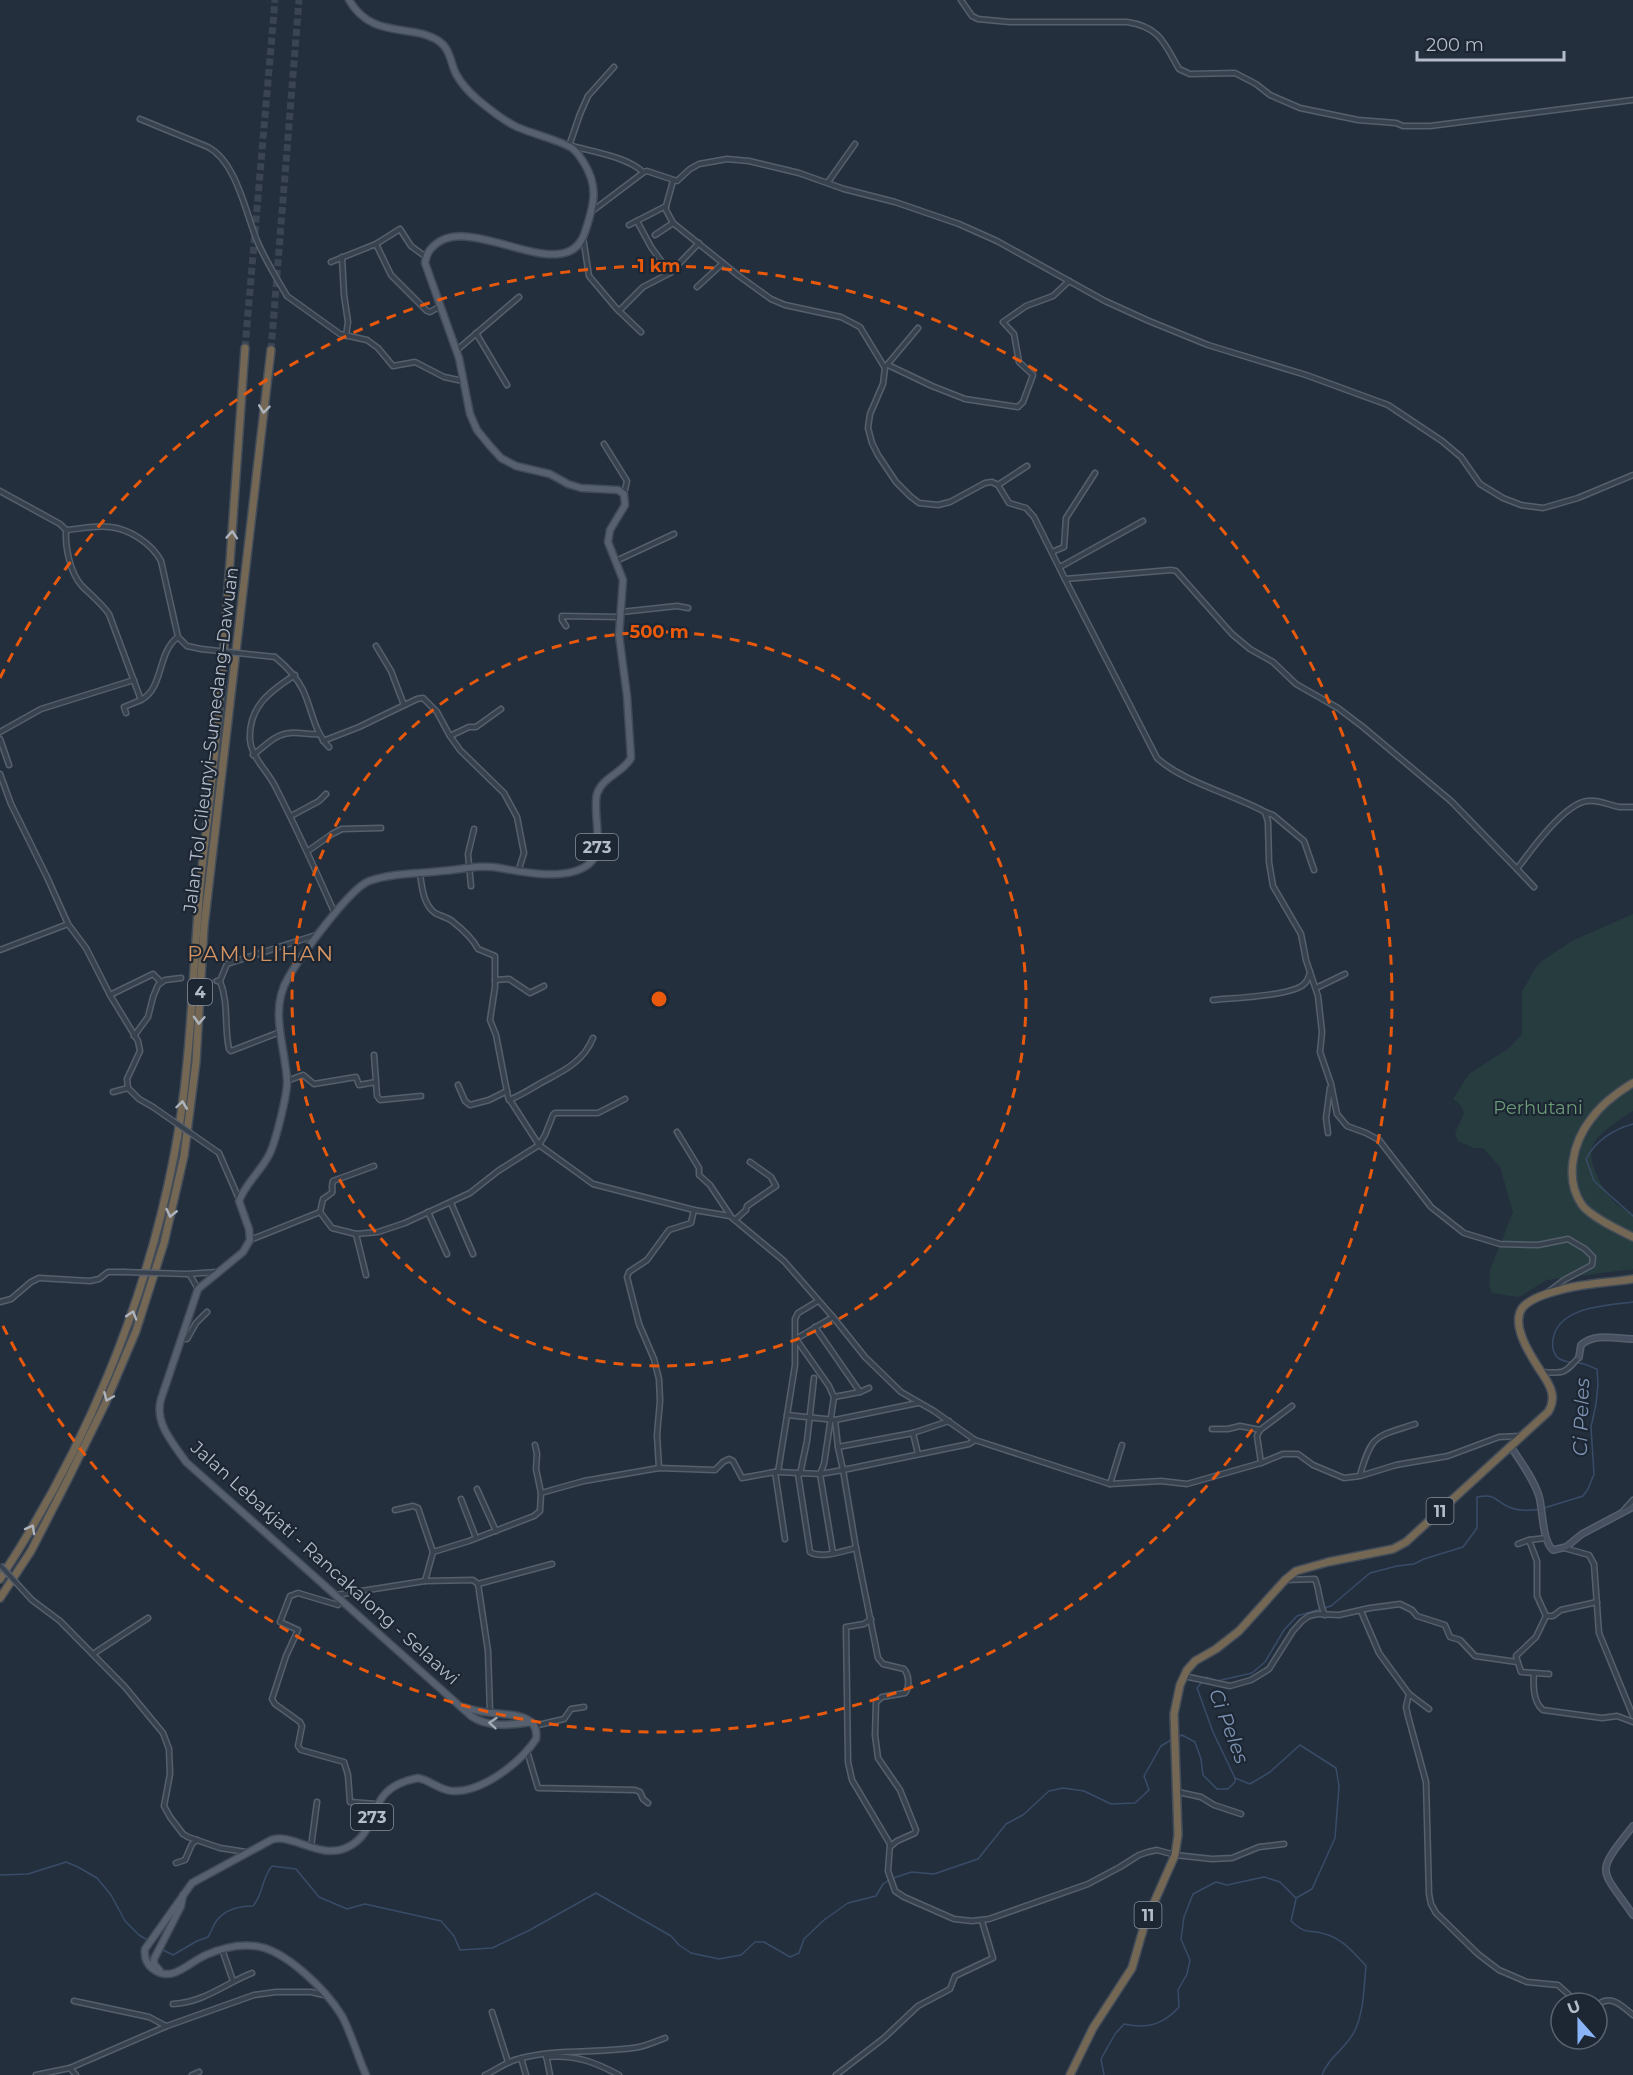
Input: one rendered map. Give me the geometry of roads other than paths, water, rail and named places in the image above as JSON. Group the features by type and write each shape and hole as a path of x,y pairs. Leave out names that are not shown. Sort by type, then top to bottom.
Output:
{"highway":[{"name":"Jalan Tol Cileunyi–Sumedang–Dawuan","path":"0,1579 21,1547 59,1478 98,1399 127,1330 155,1239 174,1156 188,1064 196,930 223,664 244,348"},
{"name":"Jalan Tol Cileunyi–Sumedang–Dawuan","path":"0,1598 31,1551 68,1479 105,1404 136,1331 164,1243 184,1156 196,1062 204,927 271,350"},
{"path":"1633,1083 1600,1109 1587,1124 1571,1172 1584,1207 1633,1237"},
{"name":"11","path":"1070,2075 1093,2028 1132,1968 1145,1923 1174,1855 1178,1835 1178,1792 1174,1709 1183,1676 1195,1661 1216,1649 1239,1631 1296,1571 1309,1566 1394,1549 1406,1542 1548,1412 1553,1404 1552,1390 1522,1333 1519,1318 1522,1308 1547,1294 1582,1285 1633,1279"}],"main road":[{"path":"348,0 361,15 383,27 425,36 441,42 466,88 496,114 517,127 569,146 577,153 594,183 594,195 583,237 568,252 555,254 532,252 479,238 453,237 437,243 426,257 425,267 456,351 472,419 477,430 501,458 516,466 550,474 580,488 618,490 624,494"},
{"name":"273","path":"239,1201 271,1151 284,1106 287,1081 279,1006 286,981 352,892 380,878 470,868 493,867 518,872 568,872 586,866 596,856 598,790 631,758 627,696 620,643 619,614 622,580 609,546 608,537 625,505 624,494"},
{"path":"198,1289 243,1252 250,1240 249,1229 239,1201"},
{"name":"Jalan Lebakjati - Rancakalong - Selaawi","path":"198,1289 160,1404 159,1414 162,1425 189,1465 477,1720 486,1723 533,1724"},
{"name":"Jalan Lebakjati - Rancakalong - Selaawi","path":"462,1707 522,1716 533,1724"},
{"path":"528,1751 536,1739 533,1724"},
{"name":"273","path":"163,1974 153,1970 144,1954 149,1941 192,1883 271,1840 279,1838 311,1848 337,1851 355,1843 365,1831 376,1804 391,1787 412,1779 424,1779 452,1791 472,1787 501,1773 528,1751"},
{"path":"183,1894 181,1906 154,1959 154,1964 163,1974 181,1971 204,1956 222,1949 249,1945 271,1949 301,1970 341,2015 366,2075"}],"street":[{"path":"961,0 972,16 978,19 1009,22 1127,22 1140,24 1160,36 1179,69 1184,72 1190,74 1235,73 1285,103 1358,120 1396,123 1403,126 1430,126 1633,99"},
{"path":"614,67 588,96 569,146 627,161 637,165 644,172"},
{"path":"140,119 216,151 236,181 259,245 287,296 333,330 346,336 367,340 378,348 393,366 415,362 444,376 464,382"},
{"path":"828,182 855,144"},
{"path":"590,213 644,172 653,172 674,181 679,180 699,164 736,159 828,182 844,189 895,202 974,231 997,241 1105,301 1209,345 1306,375 1389,405 1442,441 1461,457 1480,484 1512,502 1532,508 1543,508 1578,498 1633,475"},
{"path":"674,181 666,206 673,223 771,299 785,305 841,317 855,323 868,338 886,367 965,399 1018,407 1023,402 1033,375 1018,360 1014,335 1003,322 1026,306 1053,296 1069,281"},
{"path":"629,225 666,206"},
{"path":"637,221 651,247 670,273"},
{"path":"655,235 673,223"},
{"path":"331,262 341,256 376,244 400,229 411,246 426,257"},
{"path":"583,237 589,276 619,311 641,332"},
{"path":"619,311 643,287 670,273 699,243"},
{"path":"376,244 391,275 427,311 430,312 439,307"},
{"path":"341,256 348,322 346,336"},
{"path":"697,287 723,263"},
{"path":"456,351 519,297"},
{"path":"918,328 886,367 883,384 870,414 868,428 878,455 903,489 919,503 938,505 962,497 985,483 992,482 998,485 1009,503 1026,508 1034,518 1060,567 1157,758 1174,771 1273,815 1304,841 1314,870"},
{"path":"476,333 507,385"},
{"path":"603,444 627,481 624,494"},
{"path":"998,485 1027,466"},
{"path":"1052,552 1064,547 1066,518 1095,473"},
{"path":"0,491 60,524 66,530 72,569 80,584 102,604 109,614 141,700"},
{"path":"1060,567 1143,521"},
{"path":"66,530 102,526 117,528 150,546 161,561 178,637 187,646 201,649 275,657 295,675 319,734 329,747"},
{"path":"616,562 675,534"},
{"path":"1065,579 1176,571 1232,634 1250,649 1274,662 1296,684 1338,708 1363,727 1451,801 1534,887"},
{"path":"566,626 562,616 619,614 677,606 688,608"},
{"path":"126,713 124,707 141,700 153,688 167,650 178,637"},
{"path":"376,646 391,671 404,705"},
{"path":"295,675 275,688 260,702 253,717 250,738 254,755 270,776 291,816 335,914"},
{"path":"0,732 41,709 134,680"},
{"path":"323,741 423,698 437,712 450,736 504,794 517,817 525,853 518,872"},
{"path":"450,736 466,728 477,727 501,709"},
{"path":"254,755 280,735 319,734"},
{"path":"0,739 9,765"},
{"path":"0,774 11,804 68,924 86,948 140,1046 140,1051 127,1079 128,1088 139,1099 219,1153 239,1201"},
{"path":"291,816 319,801 326,794"},
{"path":"1517,868 1542,836 1566,812 1585,801 1599,801 1618,807 1633,806"},
{"path":"1265,812 1269,824 1269,862 1273,886 1301,934 1303,949 1320,1002 1322,1032 1320,1052 1331,1084 1336,1112 1347,1126 1379,1140 1431,1207 1464,1233 1500,1244 1538,1245 1568,1239 1585,1249 1593,1257 1592,1265 1555,1286 1547,1294"},
{"path":"308,851 342,829 381,828"},
{"path":"471,886 469,846 474,829"},
{"path":"420,874 427,903 435,912 451,920 475,943 478,949 495,957 495,980 490,1020 496,1035 509,1100 539,1144 593,1184 732,1218 776,1186 771,1177 750,1162"},
{"path":"0,950 68,924"},
{"path":"280,1032 231,1051 225,1031 227,1013 218,981 227,964 319,934"},
{"path":"1213,1000 1288,991 1304,984 1311,972"},
{"path":"110,995 153,974 161,982"},
{"path":"1316,988 1346,974"},
{"path":"161,982 181,978"},
{"path":"495,980 509,979 530,993 544,986"},
{"path":"134,1036 148,1017 153,997 161,982"},
{"path":"509,1100 526,1093 581,1059 593,1038"},
{"path":"374,1055 377,1096 380,1100 421,1096"},
{"path":"287,1081 303,1075 314,1084 356,1077 359,1085 376,1082"},
{"path":"1328,1133 1326,1118 1331,1084"},
{"path":"458,1085 465,1101 470,1105 489,1100 507,1091"},
{"path":"113,1092 128,1088"},
{"path":"374,1166 333,1181 332,1194 323,1199 320,1212 332,1228 364,1234 387,1229 452,1203 470,1193 539,1144 555,1113 598,1113 625,1100"},
{"path":"677,1132 699,1168 699,1175 710,1185 732,1218 784,1261 865,1357 902,1392 975,1440 1110,1484 1161,1481 1187,1484 1261,1463 1283,1454 1294,1453 1334,1475 1344,1478 1360,1476 1396,1465 1448,1456 1498,1437 1522,1436"},
{"path":"452,1203 473,1254"},
{"path":"659,1468 657,1435 659,1379 654,1359 639,1324 627,1276 629,1272 647,1260 669,1230 691,1223 694,1210"},
{"path":"250,1240 320,1212"},
{"path":"428,1212 447,1254"},
{"path":"356,1234 366,1275"},
{"path":"0,1302 11,1299 39,1278 90,1281 99,1279 108,1272 188,1274 218,1272"},
{"path":"188,1274 198,1289"},
{"path":"785,1539 777,1472 795,1365 795,1322 796,1315 818,1301"},
{"path":"182,1339 187,1339 207,1311"},
{"path":"796,1339 833,1317"},
{"path":"815,1327 860,1392"},
{"path":"1541,1372 1560,1374 1569,1368 1579,1357 1581,1345 1586,1341 1608,1337 1633,1339"},
{"path":"796,1339 830,1386 834,1397 832,1420 820,1474 833,1553"},
{"path":"814,1378 810,1418 799,1474 810,1552 814,1554 833,1553 856,1548"},
{"path":"834,1397 869,1388"},
{"path":"788,1415 832,1420 918,1403"},
{"path":"1261,1463 1257,1436 1260,1430 1292,1406"},
{"path":"832,1420 880,1661 904,1669 908,1681 905,1693 882,1697 876,1702 875,1735 878,1758 900,1790 916,1831 891,1846"},
{"path":"838,1446 913,1433 949,1421"},
{"path":"1360,1476 1368,1449 1377,1437 1386,1432 1415,1424"},
{"path":"1212,1429 1240,1426 1260,1430"},
{"path":"913,1433 918,1454"},
{"path":"1512,1435 1508,1449 1529,1474 1539,1497 1548,1546 1553,1550 1564,1548 1589,1555 1594,1564 1599,1633 1633,1716"},
{"path":"541,1493 584,1481 659,1468 715,1470 723,1462 729,1460 734,1461 742,1478 777,1472 820,1474 969,1444 975,1440"},
{"path":"433,1552 538,1514 541,1509 541,1493 536,1469 535,1445"},
{"path":"1110,1484 1122,1445"},
{"path":"477,1489 496,1531"},
{"path":"461,1499 476,1538"},
{"path":"1623,1510 1633,1500"},
{"path":"395,1510 413,1506 418,1508 433,1552 425,1581"},
{"path":"1564,1548 1582,1534 1623,1510 1633,1507"},
{"path":"1518,1544 1529,1539 1547,1538"},
{"path":"1529,1539 1537,1561 1537,1596 1546,1616"},
{"path":"478,1584 552,1564"},
{"path":"0,1565 32,1600 60,1622 93,1654 164,1733 169,1749 170,1774 164,1806 183,1834 220,1848 250,1853"},
{"path":"1285,1580 1315,1579 1323,1611"},
{"path":"334,1595 425,1581 473,1580 478,1584 489,1651 490,1713"},
{"path":"341,1601 338,1605 304,1594 294,1593 290,1596 280,1622 298,1630 286,1656 272,1699 300,1722 302,1726 298,1746 301,1750 344,1762 348,1775 350,1802 376,1804"},
{"path":"1549,1674 1521,1672 1516,1656 1535,1638 1546,1616 1598,1602"},
{"path":"1183,1676 1230,1686 1260,1675 1269,1669 1293,1630 1309,1616 1323,1611 1339,1616 1400,1605 1412,1610 1417,1616 1445,1625 1450,1637 1460,1640 1474,1656 1517,1662"},
{"path":"1361,1611 1379,1653 1409,1694 1429,1709"},
{"path":"93,1654 148,1618"},
{"path":"871,1619 864,1624 846,1628 848,1762 852,1780 891,1846 888,1871 895,1891 904,1897 954,1919 982,1921 1088,1884 1139,1854 1157,1850 1174,1855 1212,1859 1232,1858 1259,1847 1284,1844"},
{"path":"1534,1673 1536,1698 1538,1706 1543,1710 1602,1719 1617,1716 1633,1722"},
{"path":"1409,1694 1406,1707 1426,1782 1429,1894 1432,1909 1478,1954 1499,1970 1527,1982 1558,1985 1565,1991"},
{"path":"533,1724 564,1719 571,1709 584,1707"},
{"path":"528,1751 538,1788 635,1790 640,1792 648,1803"},
{"path":"1178,1792 1201,1797 1215,1805 1241,1814"},
{"path":"311,1848 317,1802"},
{"path":"1633,1827 1610,1856 1605,1868 1613,1888 1633,1915"},
{"path":"176,1863 185,1860 192,1844 197,1840"},
{"path":"837,2075 884,2038 918,2006 950,1989 955,1976 993,1958 982,1921"},
{"path":"222,1949 233,1981"},
{"path":"173,2004 187,2003 206,1997 252,1973"},
{"path":"36,2075 70,2068 167,2026 254,1995 276,1992 311,1992 325,1995"},
{"path":"1609,1999 1620,2004 1633,2015"},
{"path":"74,2001 149,2017 167,2026"},
{"path":"492,2012 508,2061"},
{"path":"546,2056 565,2050 627,2049 665,2038"},
{"path":"558,2056 565,2050"},
{"path":"546,2056 550,2075"},
{"path":"485,2075 492,2074 508,2061 558,2056 592,2061 619,2075"},
{"path":"521,2058 526,2075"},
{"path":"70,2068 76,2075"},
{"path":"192,2075 198,2072"}],"waterway":[{"name":"Ci Peles","path":"1633,1124 1606,1137 1594,1147 1586,1159 1594,1181 1633,1216"},
{"name":"Ci Peles","path":"1544,1508 1583,1496 1594,1474 1591,1427 1596,1404 1597,1369 1581,1363 1563,1361 1557,1357 1553,1344 1557,1328 1564,1320 1585,1310 1633,1302"},
{"name":"Ci Peles","path":"1104,2075 1101,2059 1115,2034 1124,2024 1147,2026 1161,2022 1179,2007 1178,1990 1187,1974 1190,1960 1181,1939 1184,1917 1193,1894 1216,1882 1227,1885 1264,1877 1280,1882 1296,1898 1312,1889 1335,1838 1339,1786 1336,1768 1300,1745 1270,1772 1250,1784 1235,1778 1213,1732 1197,1688 1206,1677 1217,1681 1252,1673 1265,1662 1284,1630 1297,1616 1331,1606 1370,1573 1414,1564 1463,1547 1477,1528 1477,1497 1492,1497 1516,1509 1540,1509"},
{"path":"1178,1737 1182,1735 1195,1742 1201,1759 1203,1775 1217,1789 1228,1789 1235,1782 1235,1778"},
{"path":"893,1878 912,1872 934,1874 978,1859 1006,1824 1023,1815 1049,1791 1063,1788 1084,1791 1111,1804 1135,1803 1149,1790 1144,1776 1161,1746 1171,1740"},
{"path":"0,1875 28,1874 66,1862 78,1867 97,1878 111,1895 125,1921 149,1941"},
{"path":"163,1950 173,1955 208,1937 217,1920 225,1913 253,1906 272,1866 296,1869 319,1897 347,1909 365,1904 441,1921 454,1936 460,1950 492,1948 528,1931 596,1893 671,1936 691,1953 719,1959 741,1955 755,1942 764,1942 790,1957 799,1953 804,1939 824,1920 848,1903 876,1896 883,1884 889,1880"},
{"path":"1296,1899 1291,1921 1305,1931 1319,1932 1337,1939 1366,1966 1358,2023 1352,2036 1329,2062 1322,2075"}],"tunnel":[{"path":"245,348 275,0"},
{"path":"271,350 299,0"},
{"path":"200,980 217,981"}],"district":[{"name":"PAMULIHAN","path":"261,954"}],"park label":[{"name":"Perhutani","path":"1538,1108"}]}
